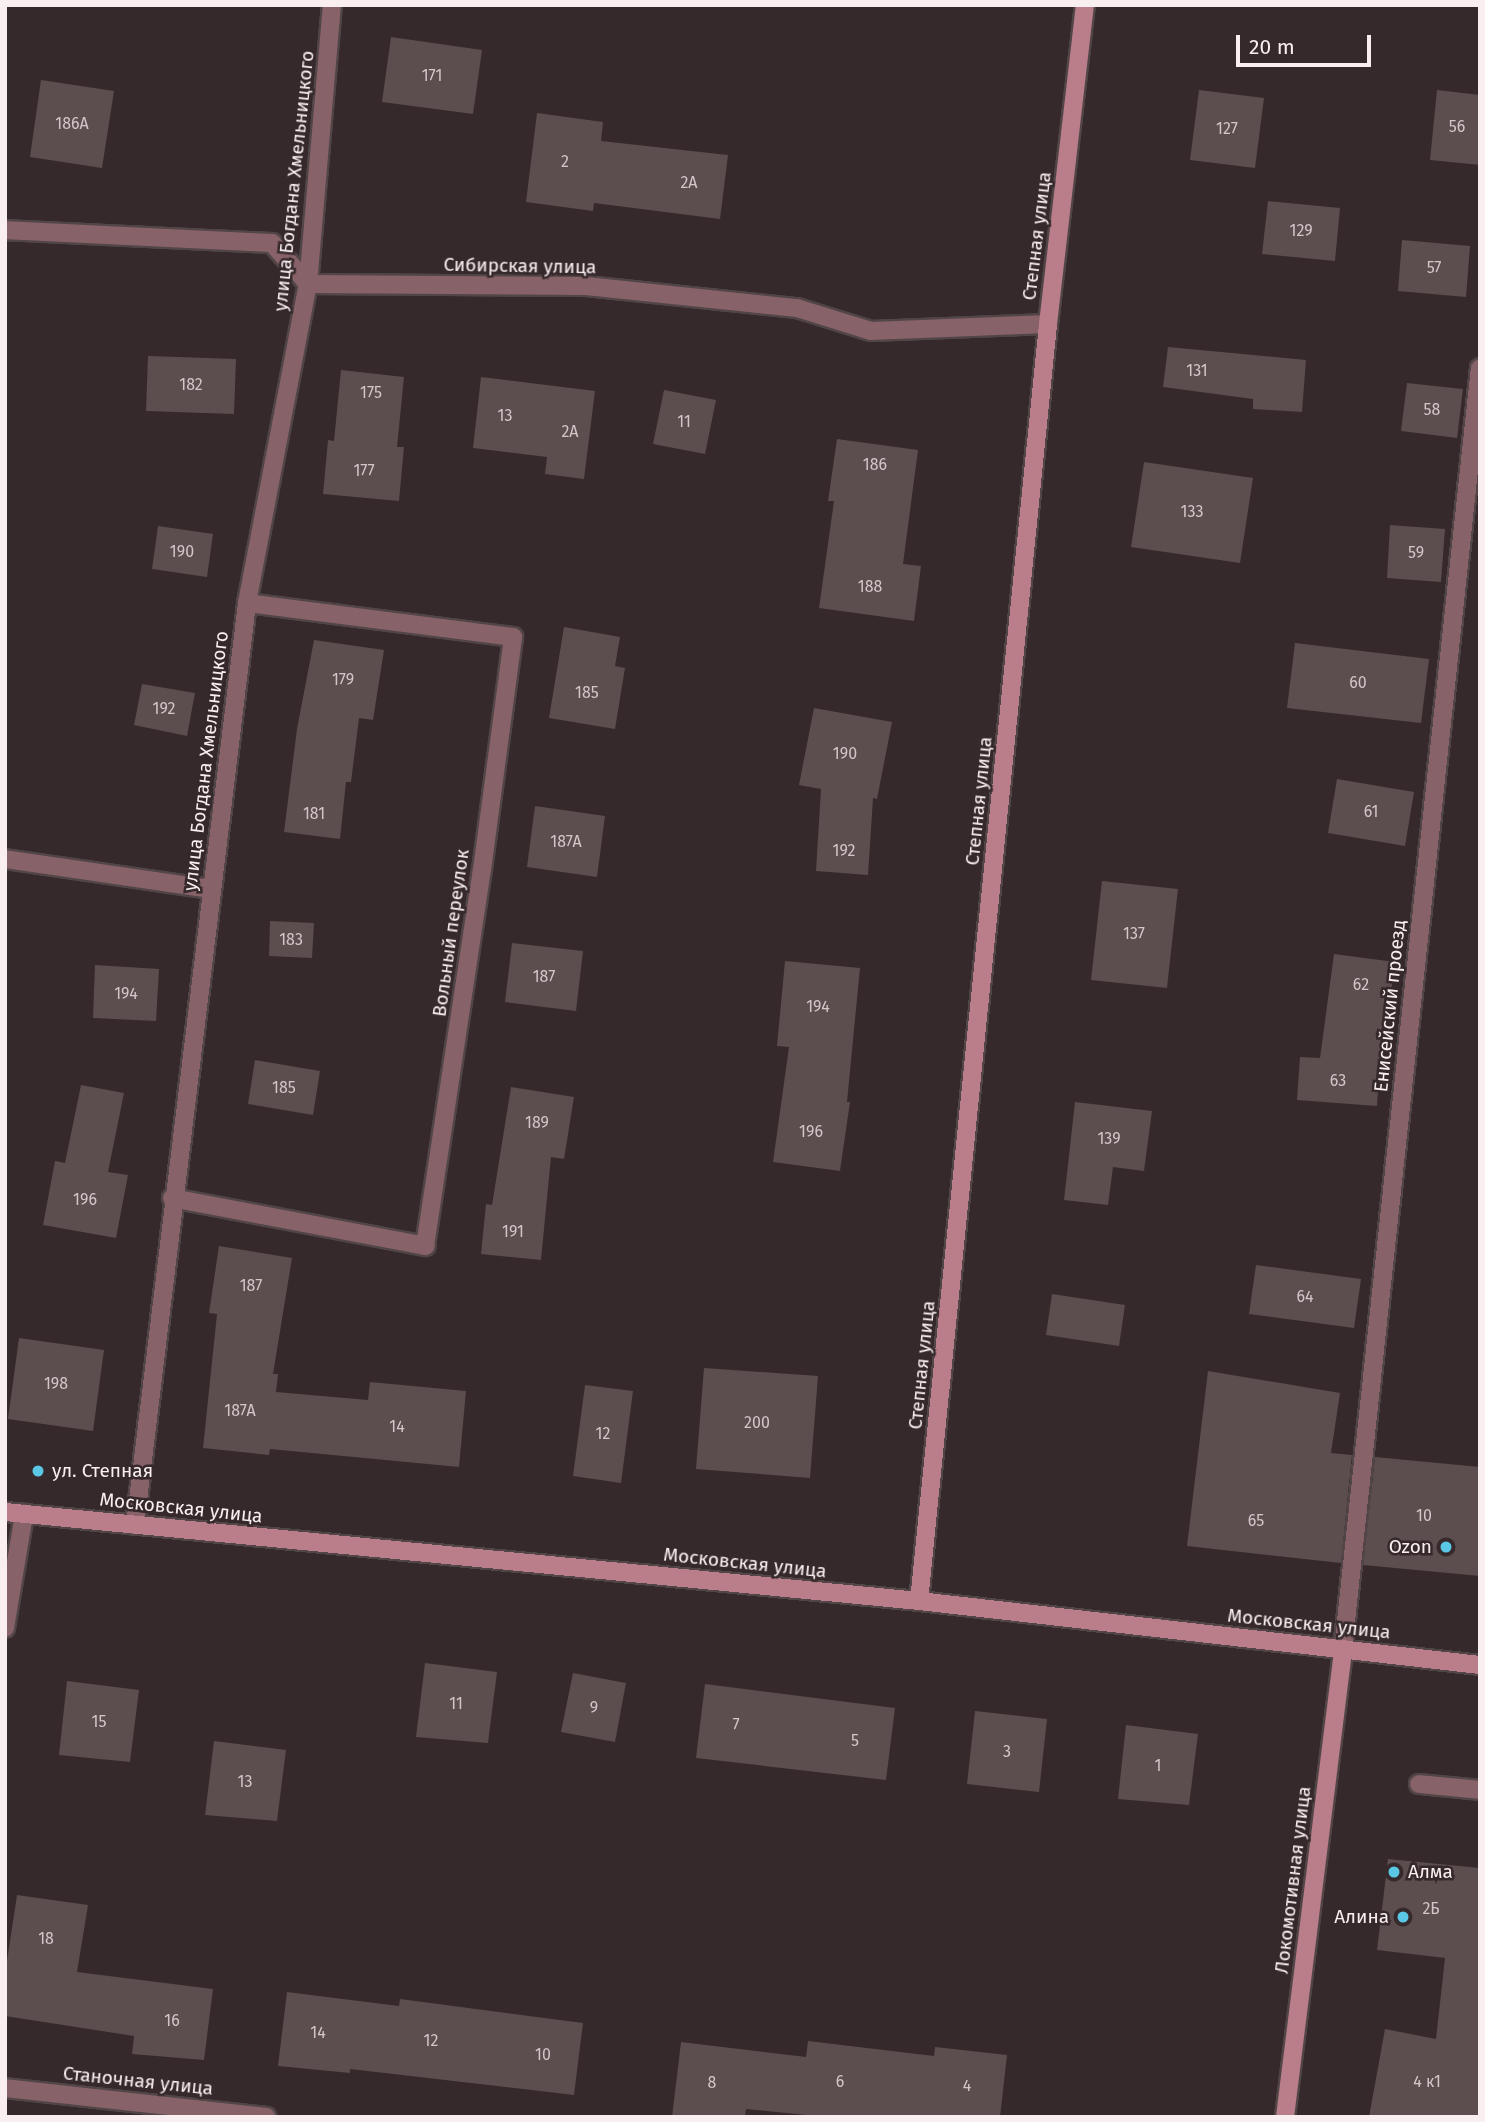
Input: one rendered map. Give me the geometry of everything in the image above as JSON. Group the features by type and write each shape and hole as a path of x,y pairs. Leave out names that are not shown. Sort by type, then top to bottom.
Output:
{"street":[{"name":"улица Богдана Хмельницкого","path":"135,1525 247,603 308,284 332,5"},
{"name":"Степная улица","path":"919,1601 1048,324 1085,5"},
{"path":"5,230 272,243 308,284"},
{"name":"Сибирская улица","path":"308,284 586,286 797,308 871,331 1048,324"},
{"name":"Енисейский проезд","path":"1343,1649 1480,368"},
{"name":"Вольный переулок","path":"173,1198 425,1246 482,870 513,637 247,603"},
{"path":"5,859 211,889"},
{"name":"Московская улица","path":"5,1513 919,1601 1480,1665"},
{"path":"5,1628 24,1514"},
{"name":"Локомотивная улица","path":"1285,2117 1343,1649"},
{"path":"1419,1784 1480,1790"},
{"name":"Станочная улица","path":"5,2088 266,2117"}],"building":[{"path":"391,37 482,50 473,114 382,102"},
{"path":"41,80 114,91 102,168 30,157"},
{"path":"1199,90 1264,98 1255,168 1190,160"},
{"path":"1437,90 1480,95 1480,165 1430,160"},
{"path":"537,113 603,122 601,141 728,155 720,219 594,203 593,211 526,202"},
{"path":"1268,201 1340,208 1335,261 1262,254"},
{"path":"1402,240 1470,246 1466,297 1398,291"},
{"path":"1168,347 1306,360 1302,412 1253,409 1253,399 1163,387"},
{"path":"148,356 236,359 234,414 146,411"},
{"path":"341,370 404,377 397,447 404,447 399,501 323,494 328,440 334,441"},
{"path":"481,377 595,391 584,479 545,474 547,457 473,448"},
{"path":"1407,383 1463,389 1457,438 1401,431"},
{"path":"664,390 716,400 705,454 653,444"},
{"path":"837,439 918,450 903,564 921,566 914,621 819,608 834,501 828,501"},
{"path":"1144,462 1253,478 1240,563 1131,547"},
{"path":"1390,525 1445,529 1441,582 1387,578"},
{"path":"158,526 213,534 207,577 152,569"},
{"path":"564,627 620,637 615,666 625,668 615,729 549,718"},
{"path":"314,640 384,650 373,720 359,718 351,782 346,782 340,839 284,832 297,729"},
{"path":"1295,643 1429,659 1421,723 1287,708"},
{"path":"142,684 195,693 187,736 134,725"},
{"path":"814,708 892,722 877,799 873,798 868,875 816,871 821,789 799,785"},
{"path":"1337,779 1414,792 1405,846 1328,833"},
{"path":"535,806 605,816 597,877 527,867"},
{"path":"1102,881 1178,889 1167,988 1091,980"},
{"path":"270,921 314,923 312,958 269,956"},
{"path":"512,943 583,951 576,1011 505,1002"},
{"path":"1334,954 1395,962 1388,1015 1383,1014 1377,1106 1297,1100 1300,1057 1320,1058"},
{"path":"785,961 860,968 847,1102 850,1102 840,1171 773,1162 789,1047 777,1046"},
{"path":"95,965 159,969 156,1021 93,1018"},
{"path":"255,1060 320,1071 313,1115 248,1104"},
{"path":"81,1085 124,1093 108,1172 128,1175 116,1238 43,1225 55,1161 65,1163"},
{"path":"511,1087 574,1097 564,1159 551,1157 541,1260 481,1254 486,1204 492,1205"},
{"path":"1075,1102 1152,1111 1144,1171 1113,1167 1108,1205 1064,1200"},
{"path":"219,1246 292,1258 273,1374 278,1374 276,1392 368,1400 370,1382 466,1391 459,1467 270,1449 269,1455 203,1448 217,1314 209,1313"},
{"path":"1256,1265 1361,1279 1354,1328 1249,1314"},
{"path":"1052,1294 1125,1305 1119,1346 1046,1335"},
{"path":"19,1338 104,1350 93,1431 8,1419"},
{"path":"704,1368 818,1376 810,1478 696,1469"},
{"path":"1208,1371 1340,1393 1331,1453 1352,1455 1341,1563 1187,1546"},
{"path":"585,1385 633,1391 621,1483 573,1476"},
{"path":"1375,1457 1480,1467 1480,1576 1363,1565"},
{"path":"425,1663 497,1672 488,1743 416,1737"},
{"path":"573,1673 626,1683 615,1742 561,1732"},
{"path":"67,1681 139,1690 130,1762 59,1755"},
{"path":"705,1684 895,1708 886,1780 696,1758"},
{"path":"975,1711 1047,1719 1039,1792 967,1784"},
{"path":"1126,1725 1198,1734 1189,1805 1118,1799"},
{"path":"214,1741 286,1750 277,1821 205,1815"},
{"path":"1388,1859 1480,1868 1480,2117 1369,2117 1385,2029 1436,2039 1445,1958 1377,1950"},
{"path":"17,1895 88,1905 77,1972 213,1989 204,2060 132,2054 134,2036 5,2016 5,1974"},
{"path":"287,1992 399,2006 400,1999 583,2023 574,2095 350,2069 350,2073 278,2066"},
{"path":"808,2041 934,2056 935,2047 1007,2055 1000,2117 825,2117 746,2109 745,2117 672,2117 681,2042 806,2057"}],"place":[{"name":"ул. Степная","path":"38,1471"},
{"name":"Ozon","path":"1446,1547"},
{"name":"Алма","path":"1394,1872"},
{"name":"Алина","path":"1403,1917"}]}
